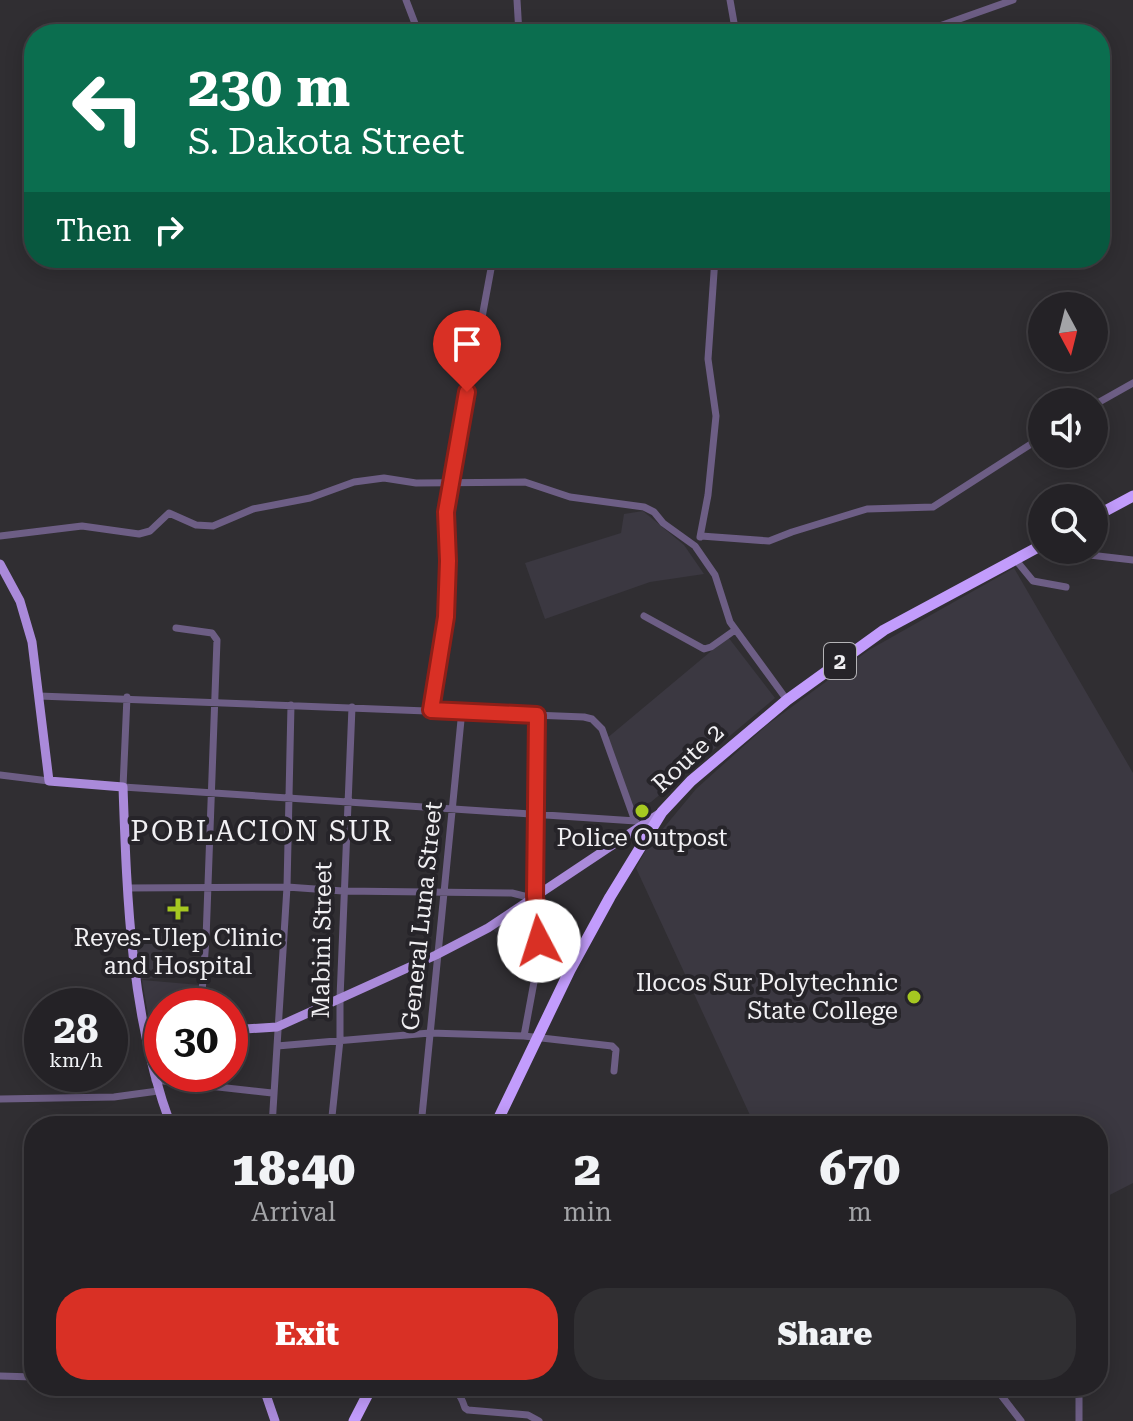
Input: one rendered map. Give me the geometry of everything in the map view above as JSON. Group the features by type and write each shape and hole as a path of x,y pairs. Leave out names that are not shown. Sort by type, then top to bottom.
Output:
{"highway":[{"path":"1108,509 1133,496"},
{"name":"Route 2","path":"500,1116 603,909 662,812 691,781 787,700 884,630 1028,552"},
{"path":"354,1421 367,1396"}],"main road":[{"path":"0,564 20,601 28,624 49,781 123,787 127,888 136,986 144,1026"},
{"path":"248,1029 277,1027 488,928 662,812"},
{"path":"158,1092 167,1116"},
{"path":"266,1396 275,1421"}],"street":[{"path":"406,0 415,24"},
{"path":"517,0 518,24"},
{"path":"730,0 734,24"},
{"path":"945,24 1013,0"},
{"path":"431,710 446,617 446,512 491,268"},
{"path":"695,546 701,536 708,495 716,416 708,359 714,268"},
{"path":"1108,397 1133,383"},
{"path":"701,536 769,541 867,509 933,507 1028,446"},
{"path":"0,536 82,526 139,534 150,531 163,516 172,513 205,527 253,509 310,498 369,479 525,482 570,497 644,507 695,546 715,575 735,630 787,700"},
{"path":"1108,557 1133,560"},
{"path":"1015,559 1033,581 1066,587"},
{"path":"644,616 704,649 735,630"},
{"path":"176,628 216,636 202,988"},
{"path":"39,696 584,717 597,722 602,729 635,821"},
{"path":"127,697 123,787 646,821"},
{"path":"271,1116 287,887 291,705"},
{"name":"Mabini Street","path":"332,1116 340,1040 346,802 352,707"},
{"name":"General Luna Street","path":"422,1116 462,710"},
{"path":"524,1036 539,955 534,897 537,715"},
{"path":"0,775 49,781"},
{"path":"127,888 287,887 343,891 512,893 534,897"},
{"path":"277,1046 430,1033 524,1036 612,1046 616,1050 614,1071"},
{"path":"248,1090 272,1093"},
{"path":"0,1099 114,1097 151,1092"},
{"path":"0,1376 24,1377"},
{"path":"462,1396 468,1410 528,1415 539,1421"},
{"path":"1002,1396 1021,1421"},
{"path":"1079,1398 1079,1421"}],"shaded area":[{"path":"643,511 684,545 704,574 650,582 545,619 525,563 621,533 624,514"},
{"name":"Ilocos Sur Polytechnic State College","path":"1014,568 1133,773 1133,1183 1108,1196 1108,1116 750,1116 636,868 647,848 696,789 767,725 869,650"},
{"path":"728,637 775,698 651,802 630,809 606,739"},
{"path":"526,905 533,942 511,946 492,929"},
{"path":"162,936 163,978 136,979 133,937"},
{"path":"142,980 200,985 200,988 144,988 144,991"}],"place":[{"name":"Police Outpost","path":"642,811"},
{"name":"Reyes-Ulep Clinic and Hospital","path":"178,909"},
{"name":"Ilocos Sur Polytechnic State College","path":"914,997"}],"district":[{"name":"POBLACION SUR","path":"262,831"}],"route":[{"path":"467,392 446,512 446,617 431,710 537,715 535,896 539,941"}]}
